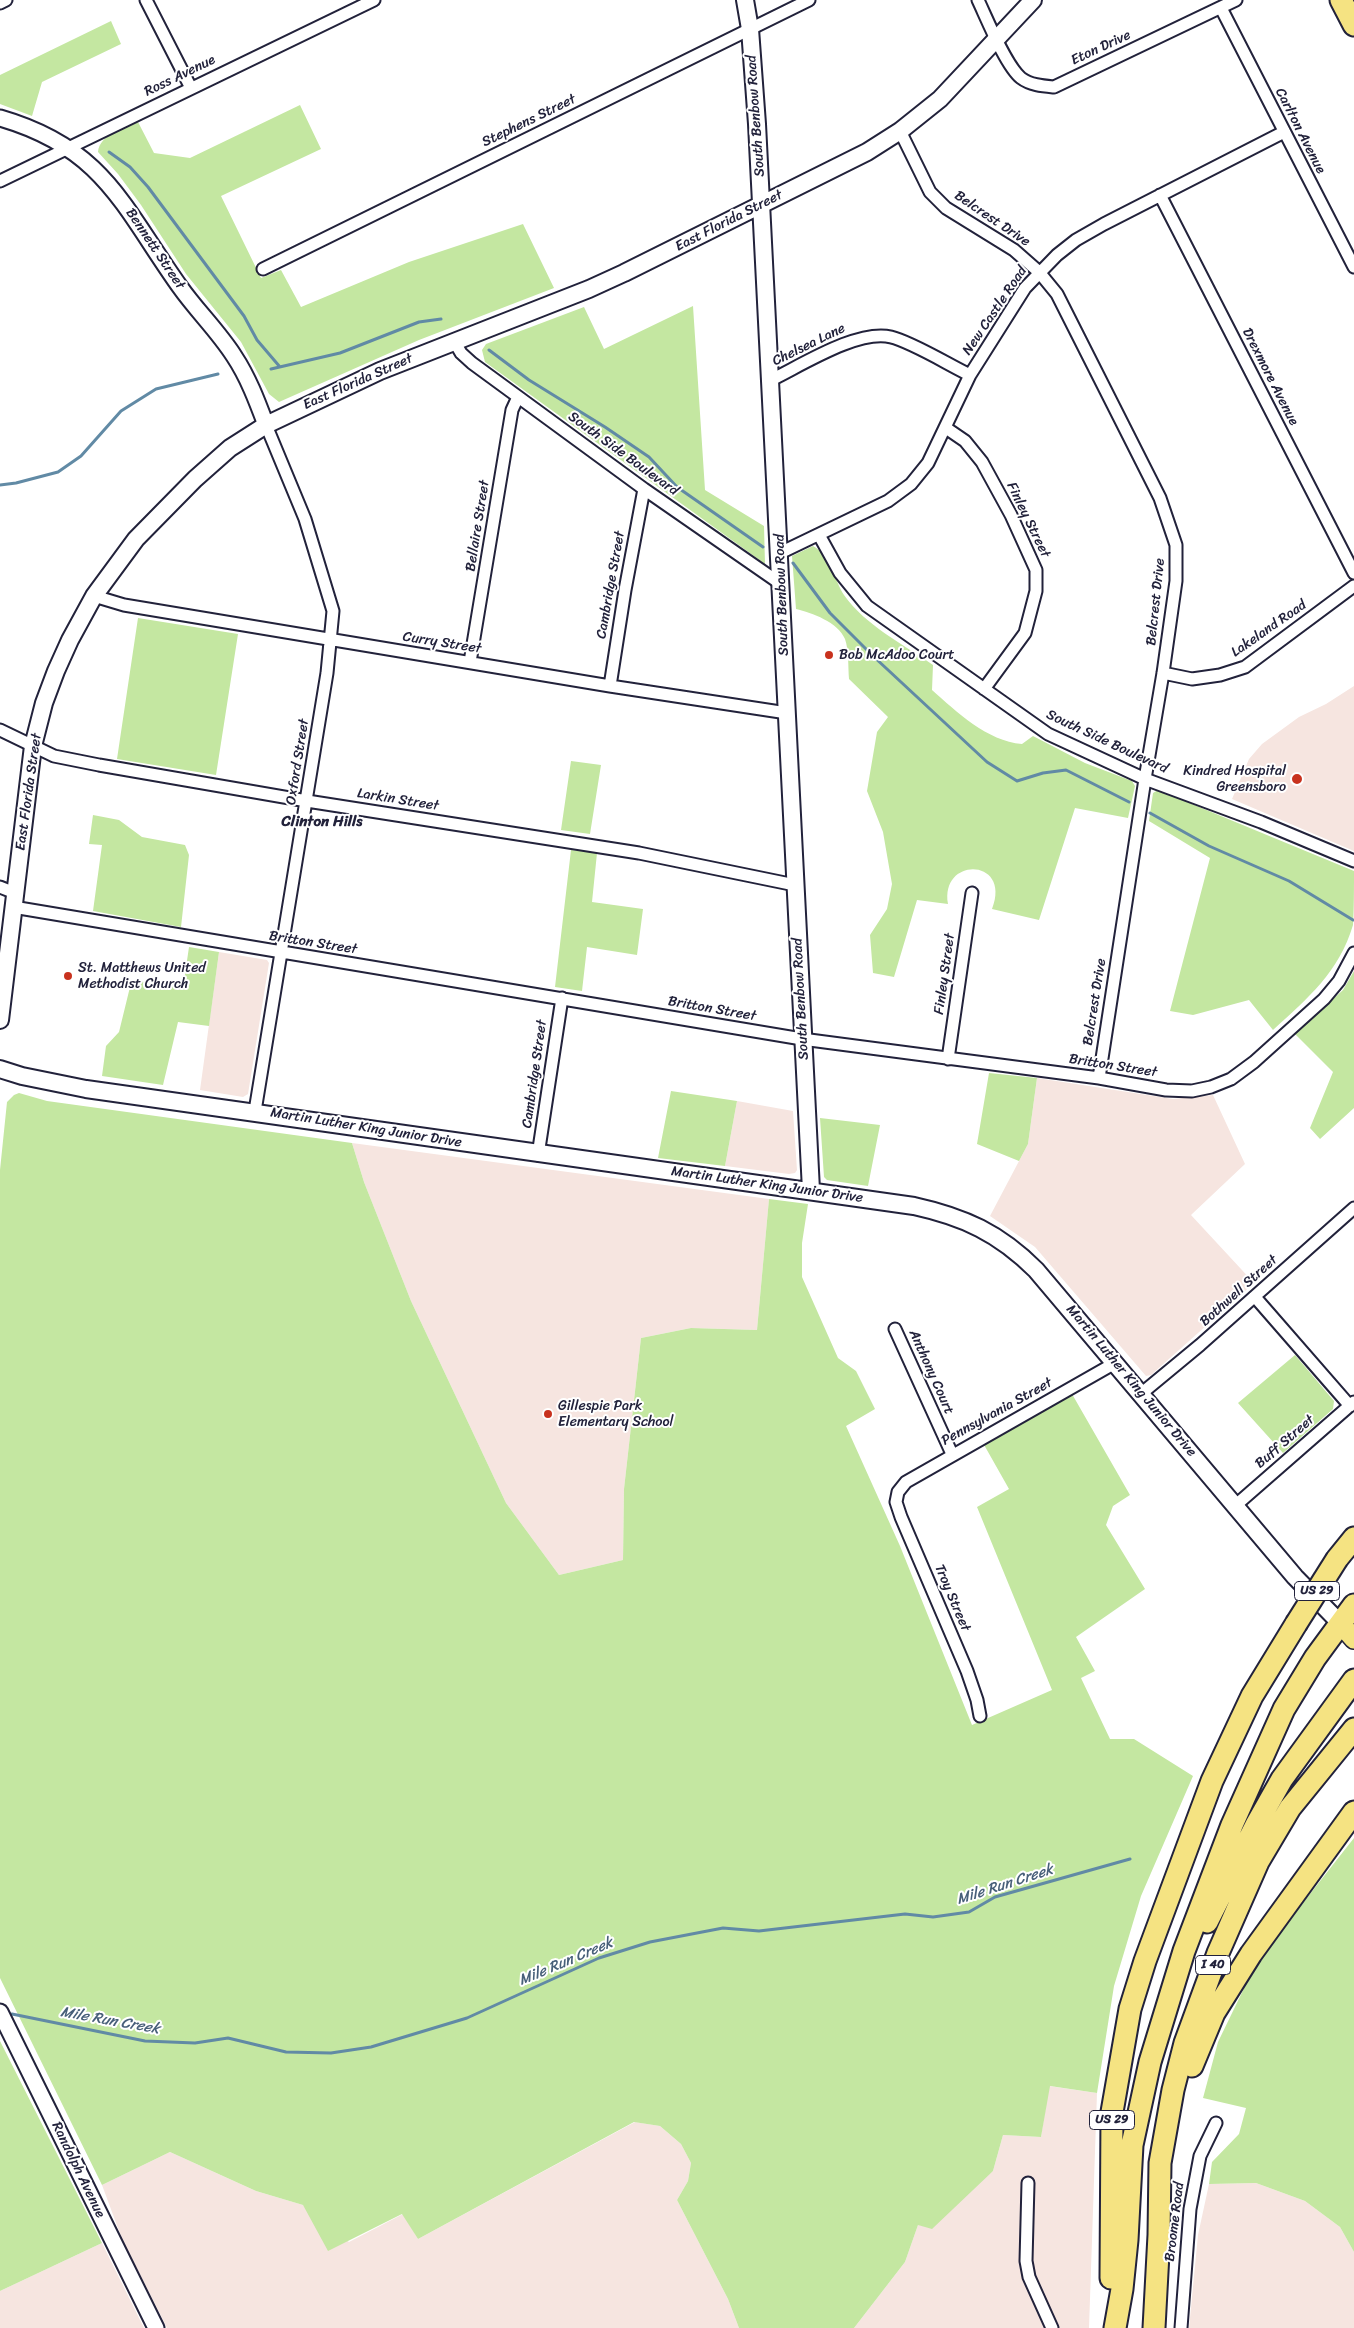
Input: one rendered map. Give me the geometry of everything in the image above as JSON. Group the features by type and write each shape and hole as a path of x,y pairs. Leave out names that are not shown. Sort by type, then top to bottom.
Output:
{"highway":[{"path":"1340,0 1354,25"},
{"name":"US 29","path":"1114,2328 1110,2186 1112,2112 1130,2009 1144,1961 1212,1781 1252,1696 1337,1559 1354,1538"},
{"path":"1168,2000 1207,1889 1266,1748 1289,1701 1315,1658 1354,1605"},
{"name":"Martin Luther King Junior Drive","path":"1340,1623 1354,1639"},
{"name":"I 40","path":"1114,2328 1126,2250 1132,2145 1150,2062 1168,2000 1256,1825 1282,1779 1350,1685"},
{"name":"I 40","path":"1154,2328 1159,2235 1160,2163 1170,2107 1185,2043 1218,1953 1258,1862 1290,1808 1354,1729"},
{"path":"1159,2235 1178,2118 1194,2058 1214,2013 1251,1954 1354,1812"}],"main road":[{"name":"South Benbow Road","path":"745,0 750,29 772,380 802,1039 812,1190"},
{"name":"East Florida Street","path":"0,1020 9,896 33,746 44,703 70,640 94,596 120,559 153,520 212,462 266,425 380,371 589,289 867,152 900,131 940,99 996,37 1033,0"},
{"name":"Martin Luther King Junior Drive","path":"0,1069 22,1076 86,1089 255,1111 538,1155 812,1190 936,1211 974,1224 998,1237 1036,1270 1142,1393 1295,1577 1340,1623"}],"street":[{"path":"0,3 6,0"},
{"path":"146,0 191,88"},
{"name":"Ross Avenue","path":"0,181 374,0"},
{"name":"Stephens Street","path":"263,269 809,0"},
{"name":"Eton Drive","path":"978,0 1010,65 1021,78 1037,85 1054,87 1236,0"},
{"name":"Carlton Avenue","path":"1221,8 1354,267"},
{"name":"Bennett Street","path":"0,118 34,130 67,147 98,172 113,188 181,289 228,347 247,379 266,425"},
{"name":"Belcrest Drive","path":"900,131 930,192 946,208 1014,250 1039,272 1057,294 1160,498 1176,545 1176,581 1163,673 1099,1078"},
{"name":"New Castle Road","path":"780,553 888,502 911,484 928,463 970,375 1020,295 1039,272 1076,240 1284,132"},
{"name":"Drexmore Avenue","path":"1160,196 1354,573"},
{"name":"Chelsea Lane","path":"772,380 855,339 877,335 900,340 970,375"},
{"name":"South Side Boulevard","path":"454,341 461,353 472,363 644,489 781,584"},
{"name":"Bellaire Street","path":"470,662 512,410 518,397"},
{"name":"Oxford Street","path":"255,1111 307,801 332,640 333,611 305,519 266,425"},
{"name":"Finley Street","path":"946,428 965,441 982,462 1011,515 1036,570 1036,591 1025,633 984,689"},
{"name":"Cambridge Street","path":"610,686 625,590 644,489"},
{"name":"South Side Boulevard","path":"819,535 840,573 867,606 1048,734 1145,779 1261,822 1354,861"},
{"name":"Lakeland Road","path":"1163,673 1192,679 1220,675 1245,667 1354,586"},
{"name":"Curry Street","path":"94,596 124,605 610,686 787,713"},
{"name":"Larkin Street","path":"0,730 54,756 307,801 639,853 795,885"},
{"name":"Finley Street","path":"948,1058 972,893"},
{"name":"Britton Street","path":"9,896 281,953 802,1039 1099,1078 1166,1090 1192,1091 1211,1088 1231,1079 1254,1062 1324,999 1339,981 1354,953"},
{"name":"Cambridge Street","path":"538,1155 562,998"},
{"name":"Bothwell Street","path":"1142,1393 1255,1297 1354,1208"},
{"path":"1255,1297 1352,1404"},
{"name":"Anthony Court","path":"895,1329 952,1454"},
{"name":"Pennsylvania Street","path":"898,1492 906,1482 952,1454 1115,1363"},
{"name":"Buff Street","path":"1236,1505 1352,1404"},
{"name":"Troy Street","path":"898,1492 896,1502 901,1517 967,1672 977,1700 980,1716"},
{"name":"Randolph Avenue","path":"0,2012 156,2328"},
{"name":"Broome Road","path":"1181,2328 1190,2208 1200,2156 1216,2123"},
{"path":"1028,2183 1026,2261 1029,2277 1052,2328"}],"shaded area":[{"name":"Kindred Hospital Greensboro","path":"1354,686 1354,851 1232,799 1249,759 1262,744 1299,717 1326,704"},
{"path":"219,952 267,960 269,963 248,1094 243,1097 200,1090"},
{"path":"1037,1078 1173,1099 1213,1095 1245,1164 1191,1215 1254,1283 1151,1375 1146,1376 1035,1247 990,1216 1028,1144"},
{"path":"737,1101 793,1111 797,1170 795,1173 789,1174 725,1166"},
{"name":"Gillespie Park Elementary School","path":"352,1143 769,1199 757,1330 691,1328 641,1338 624,1489 623,1560 559,1575 506,1503 411,1301 364,1182"},
{"path":"1049,2086 1097,2093 1089,2328 854,2328 905,2262 918,2225 993,2171 1003,2135 1041,2137"},
{"path":"635,2122 660,2126 681,2144 691,2163 688,2181 677,2200 728,2299 739,2328 167,2328 122,2239 102,2185 170,2152 256,2191 303,2205 349,2242 403,2214 418,2239"},
{"path":"1256,2183 1305,2201 1340,2227 1354,2252 1354,2328 1189,2328 1198,2235 1209,2184"},
{"path":"102,2243 144,2328 0,2328 0,2291"}],"green space":[{"path":"111,21 121,44 42,82 32,116 0,104 0,75"},
{"path":"300,105 321,149 221,196 261,278 281,270 301,307 409,262 523,224 554,288 419,340 279,402 269,394 241,342 186,274 141,205 118,174 98,152 103,141 108,136 138,122 154,153 190,158"},
{"path":"693,306 705,490 764,526 765,564 485,362 482,350 486,344 584,307 604,349"},
{"path":"813,546 823,555 844,595 863,616 873,625 933,665 932,690 962,716 985,731 1009,742 1022,744 1033,736 1085,763 1132,781 1135,786 1128,818 1075,808 1039,920 992,909 996,892 992,880 985,872 974,869 964,871 954,877 948,888 948,904 917,900 894,977 873,973 870,935 887,909 892,884 883,832 867,791 877,732 888,717 849,679 847,648 842,633 824,619 796,609 792,556"},
{"path":"138,618 238,634 216,775 117,759"},
{"path":"571,761 601,765 590,834 561,830"},
{"path":"1158,790 1354,871 1353,925 1340,957 1310,995 1273,1030 1249,1000 1193,1015 1170,1011 1210,858 1149,821 1153,793"},
{"path":"93,815 119,820 142,837 185,845 189,855 181,927 93,911 102,845 89,844"},
{"path":"571,850 597,853 592,902 643,909 637,955 587,947 582,991 555,987"},
{"path":"189,947 219,952 209,1026 178,1022 163,1085 102,1076 106,1046 119,1032 130,987 138,981 183,988"},
{"path":"1354,971 1354,1108 1320,1139 1310,1128 1333,1072 1295,1034 1343,990"},
{"path":"989,1073 1037,1078 1028,1144 1019,1161 977,1144"},
{"path":"671,1091 737,1101 725,1166 658,1158"},
{"path":"19,1093 47,1101 352,1143 364,1182 411,1301 506,1503 559,1575 623,1560 624,1489 641,1338 691,1328 757,1330 769,1199 808,1204 802,1243 802,1277 838,1358 856,1371 875,1409 846,1426 900,1546 972,1725 1052,1690 977,1507 1009,1489 983,1443 1072,1394 1130,1495 1113,1506 1106,1525 1145,1589 1076,1637 1095,1671 1081,1678 1110,1739 1134,1739 1193,1776 1141,1896 1114,1986 1097,2093 1050,2086 1041,2137 1003,2135 993,2171 932,2229 918,2225 905,2262 854,2328 739,2328 728,2299 677,2200 688,2181 691,2163 681,2144 660,2126 634,2122 418,2239 402,2214 328,2251 303,2205 256,2191 170,2152 102,2185 0,1978 0,1170 7,1102"},
{"path":"820,1118 880,1125 868,1186 827,1180 824,1177"},
{"path":"1295,1355 1334,1401 1333,1409 1283,1453 1238,1403"},
{"path":"1354,1838 1354,2252 1340,2227 1305,2201 1256,2183 1209,2184 1212,2162 1239,2134 1246,2108 1203,2098 1218,2042 1249,1978 1269,1946"},
{"path":"0,2041 102,2243 0,2291"}],"waterway":[{"path":"109,152 130,167 148,187 244,316 257,340 280,367"},
{"path":"271,369 340,353 419,322 441,319"},
{"path":"489,350 529,380 649,457 677,487 763,547"},
{"path":"0,485 16,483 58,472 81,456 121,411 156,389 218,374"},
{"path":"793,563 830,613 873,656 987,762 1017,781 1043,773 1066,770 1129,802"},
{"path":"1150,813 1209,846 1289,881 1353,920"},
{"name":"Mile Run Creek","path":"12,2014 145,2041 195,2043 228,2038 286,2052 331,2053 371,2047 467,2018 599,1958 650,1942 723,1928 759,1931 905,1914 933,1917 969,1912 995,1897 1130,1859"}],"place":[{"name":"Bob McAdoo Court","path":"829,655"},
{"name":"Kindred Hospital Greensboro","path":"1297,779"},
{"name":"St. Matthews United Methodist Church","path":"68,976"},
{"name":"Gillespie Park Elementary School","path":"548,1414"}],"district":[{"name":"Clinton Hills","path":"322,822"}]}
